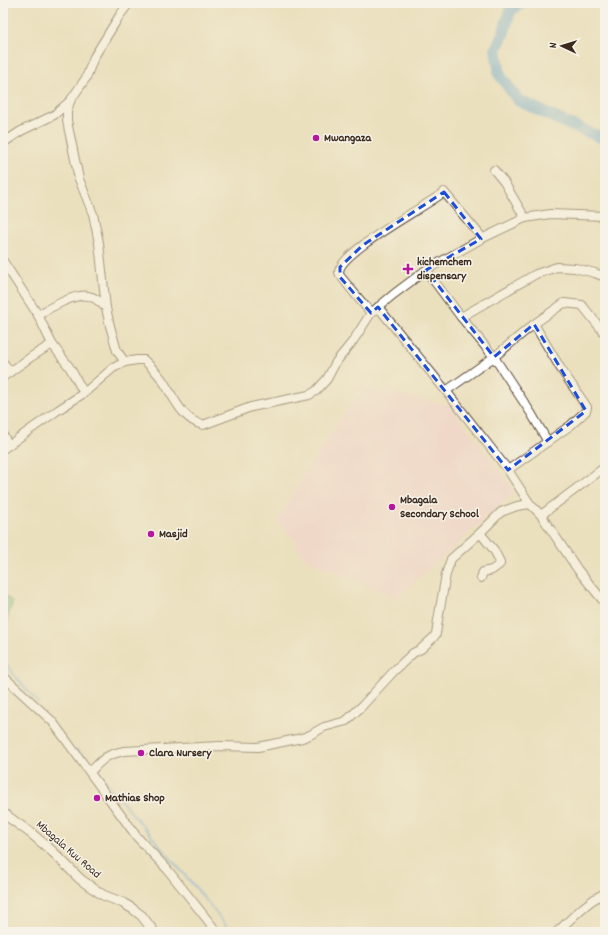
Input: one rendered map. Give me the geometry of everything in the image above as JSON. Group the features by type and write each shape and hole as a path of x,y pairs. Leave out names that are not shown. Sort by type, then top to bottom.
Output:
{"street":[{"path":"3,143 21,131 54,114 70,101 86,78 94,57 129,3"},
{"path":"70,101 67,112 67,121 79,179 93,214 99,243 106,308 118,351 125,362"},
{"path":"494,170 504,182 525,218"},
{"path":"371,313 340,277 340,267 363,245 402,218 444,192 481,239"},
{"path":"3,435 6,447 84,392 113,368 125,362 137,360 144,360 163,380 181,410 195,423 203,425 251,407 309,395 316,391 327,379 336,362 353,341 371,313 426,270 481,239 525,218 550,214 605,216"},
{"path":"3,261 38,315 52,344 70,368 84,392"},
{"path":"461,317 536,274 557,267 575,268 596,273 605,277"},
{"path":"426,270 461,317 494,357 548,442"},
{"path":"38,315 49,308 80,295 96,298 106,308"},
{"path":"446,391 494,357 534,324 564,303 582,305 605,334"},
{"path":"378,307 508,470 530,504 541,514 578,570 605,603"},
{"path":"508,470 571,425 583,415 587,407 561,369 534,324"},
{"path":"3,377 52,344"},
{"path":"3,362 10,372"},
{"path":"541,514 605,467"},
{"path":"90,772 105,757 124,751 219,746 258,748 302,738 324,727 346,721 394,671 413,653 421,649 436,634 446,574 451,560 501,512 517,506 530,504"},
{"path":"480,533 494,550 500,562 500,564 492,570 483,572 481,578"},
{"path":"3,676 52,721 137,837 167,869 217,932"},
{"name":"Mbagala Kuu Road","path":"3,813 32,834 53,852 80,879 103,895 123,903 142,916 154,932"},
{"path":"557,932 595,898 605,893"}],"highlighted area":[{"path":"444,192 481,239 426,270 494,357 534,324 586,411 508,470 378,307 371,313 340,277 340,267 363,245"}],"shaded area":[{"name":"Mbagala Secondary School","path":"363,387 449,405 515,492 397,598 303,558 296,541 277,521 311,463"}],"green space":[{"path":"3,594 13,602 4,627 3,627"}],"waterway":[{"path":"521,3 510,11 503,35 496,49 500,75 499,74 518,100 566,123 605,139"},
{"path":"3,660 38,703"},
{"path":"77,749 93,767"},
{"path":"95,770 201,894 231,932"}],"place":[{"name":"Mwangaza","path":"316,138"},
{"name":"kichemchem dispensary","path":"408,269"},
{"name":"Mbagala Secondary School","path":"392,507"},
{"name":"Masjid","path":"151,534"},
{"name":"Clara Nursery","path":"141,753"},
{"name":"Mathias Shop","path":"97,798"}]}
